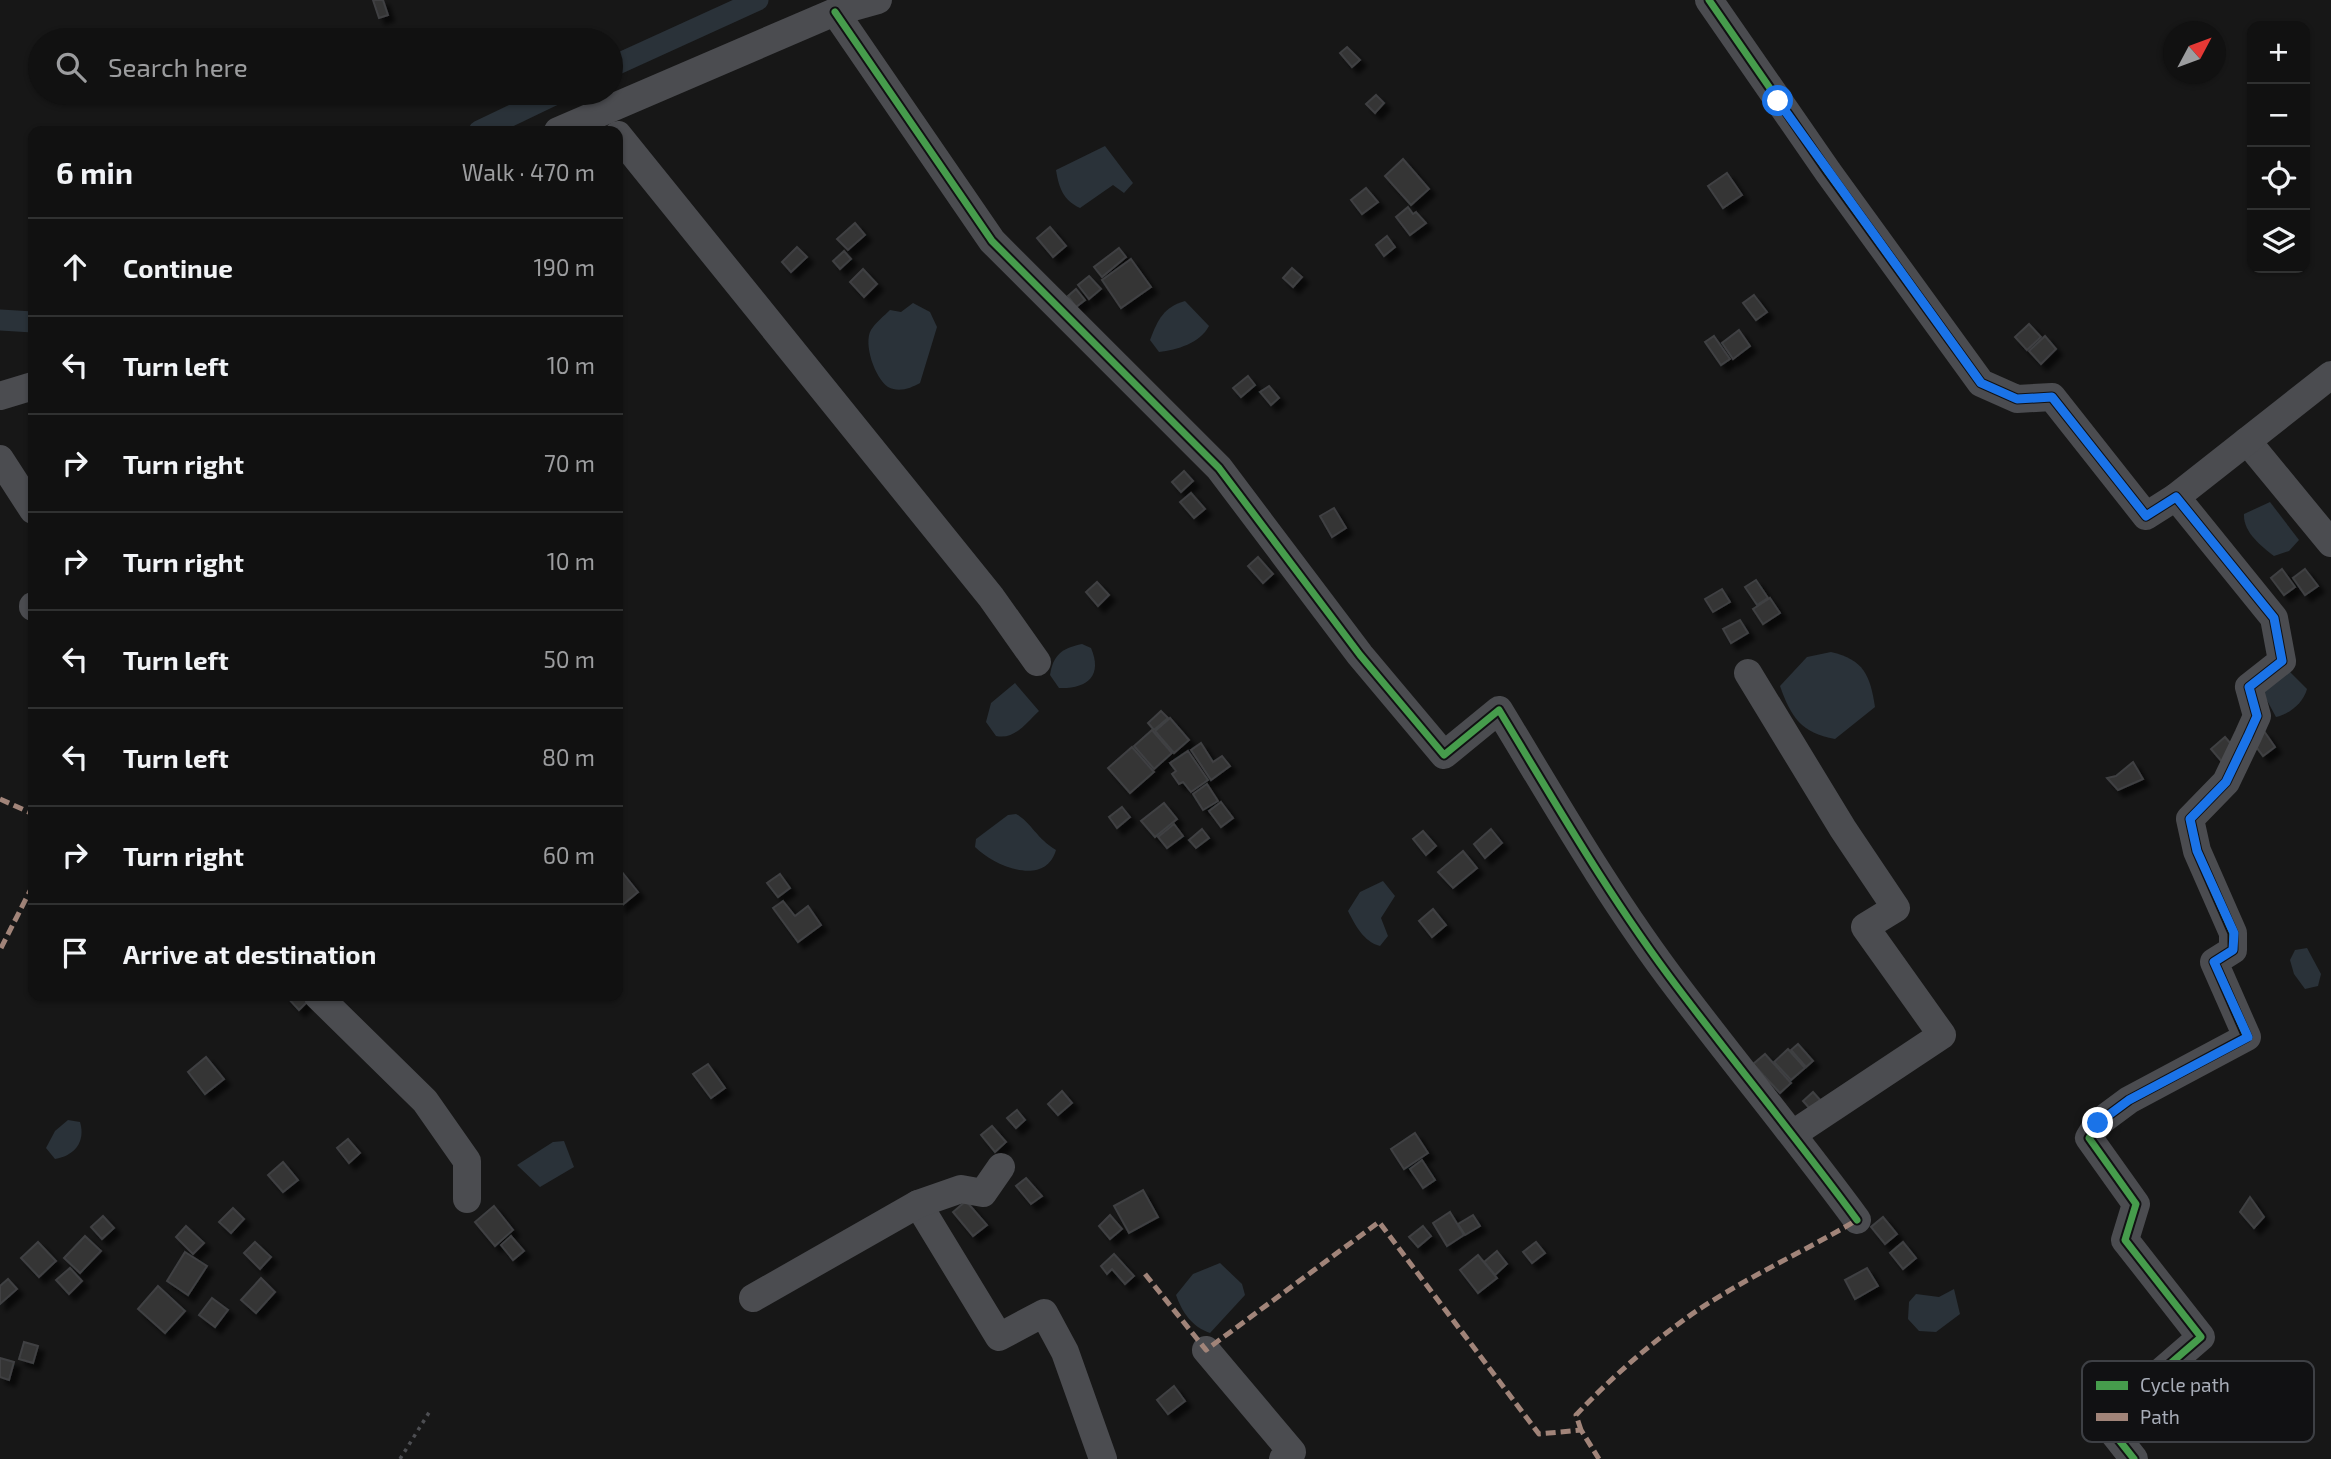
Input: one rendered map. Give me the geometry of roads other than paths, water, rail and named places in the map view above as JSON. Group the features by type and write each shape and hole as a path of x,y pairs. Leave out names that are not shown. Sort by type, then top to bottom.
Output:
{"street":[{"path":"611,126 835,12 878,0"},
{"path":"1709,0 1828,172 1981,383 2017,399 2052,397 2146,516 2176,497 2331,375"},
{"path":"835,12 992,241 1219,468 1360,655 1444,755 1499,710 1587,855 1676,986 1857,1220"},
{"path":"623,141 990,597 1037,662"},
{"path":"0,396 28,388"},
{"path":"2247,441 2331,543"},
{"path":"0,458 28,502"},
{"path":"2173,1361 2201,1337 2125,1240 2136,1204 2089,1138 2098,1123 2129,1100 2248,1037 2214,962 2233,950 2234,933 2197,851 2190,819 2226,782 2257,716 2249,687 2282,661 2274,618 2176,497"},
{"path":"1748,673 1820,794 1896,908 1865,927 1942,1035 1793,1134"},
{"path":"323,1001 425,1101 467,1161 467,1199"},
{"path":"753,1298 918,1204 961,1189 983,1193 1001,1167"},
{"path":"918,1204 999,1337 1044,1313 1065,1352 1103,1459"},
{"path":"1206,1350 1290,1457"},
{"path":"2121,1442 2134,1459"}],"waterway":[{"path":"623,62 758,0"},
{"path":"489,126 533,105"},
{"path":"0,320 28,322"}]}
